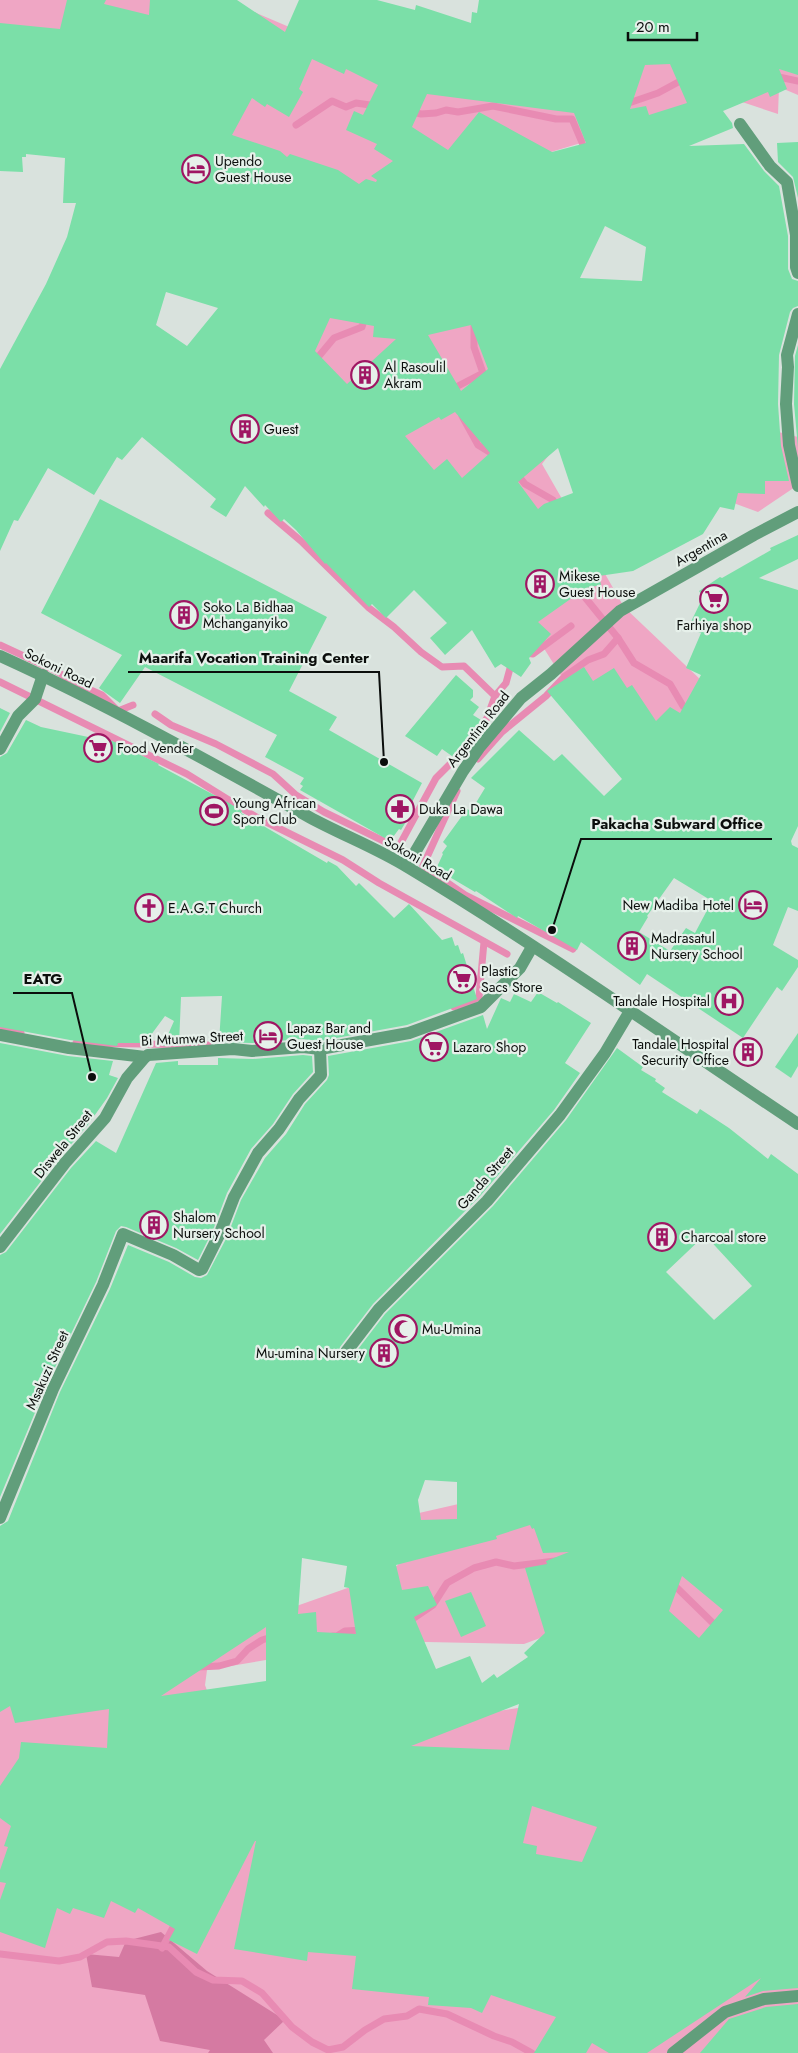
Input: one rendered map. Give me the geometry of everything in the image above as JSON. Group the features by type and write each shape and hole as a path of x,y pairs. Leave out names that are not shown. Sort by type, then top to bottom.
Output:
{"street":[{"path":"740,124 770,166 788,182 796,235 796,267 798,274"},
{"path":"798,314 787,355 786,404 789,445 798,486"},
{"name":"Argentina","path":"620,611 754,534 798,512"},
{"name":"Argentina Road","path":"407,866 463,771 490,734 521,698 551,674 620,611"},
{"name":"Sokoni Road","path":"0,656 43,675 208,760 313,819 407,866 630,1011 798,1124"},
{"path":"0,749 18,716 35,699 43,675"},
{"name":"Bi Mtumwa Street","path":"0,1035 69,1048 145,1057 148,1055 233,1049 320,1049 409,1033 480,1006 520,968 532,947"},
{"name":"Ganda Street","path":"346,1352 379,1309 487,1201 560,1115 605,1053 630,1011"},
{"name":"Msakuzi Street","path":"0,1518 53,1389 103,1285 123,1234 173,1255 199,1270 202,1268 220,1233 234,1197 258,1153 279,1129 299,1099 320,1075 320,1049"},
{"name":"Diswela Street","path":"0,1248 65,1162 104,1118 127,1078 145,1057"},
{"path":"673,2052 725,2012 764,1999 798,1996"}],"shaded area":[{"path":"0,0 226,0 362,58 798,22 798,95 779,87 778,114 730,98 541,155 581,340 709,414 798,437 798,485 758,512 584,448 555,447 542,464 624,607 703,682 798,717 609,752 523,615 194,207 0,128"},
{"path":"485,1498 661,1543 779,1649 798,1711 629,1605 524,1644 379,1641 207,1670 205,1685 214,1710 319,1738 565,1701 798,1794 798,2053 0,2053 0,1563 192,1643 373,1579 398,1565 419,1513"},
{"path":"161,1932 207,1971 285,2020 264,2040 273,2053 208,2053 210,2050 160,2041 145,1995 92,1987 86,1954 119,1957 126,1941"}],"building":[{"path":"67,0 106,0 104,4 149,15 150,0 237,0 285,32 299,0 377,0 415,10 416,5 471,23 472,12 477,13 479,0 798,0 798,75 779,69 787,89 770,97 768,92 723,111 732,123 733,128 689,146 744,144 764,171 779,186 788,236 788,269 792,279 798,281 798,306 790,312 779,355 778,404 781,446 789,481 765,481 765,494 738,493 734,510 720,507 703,534 633,571 599,576 601,585 586,588 538,622 551,634 529,658 531,663 521,677 501,664 495,668 472,630 445,655 430,638 447,623 414,590 386,618 372,604 369,607 325,564 296,530 284,519 281,522 245,486 226,517 210,507 216,499 142,437 122,460 117,457 94,495 48,468 18,521 14,520 0,551 0,369 46,284 67,237 76,203 63,203 65,158 26,154 26,157 22,157 23,172 0,171 0,23 60,29","holes":["312,59 344,74 346,69 378,85 363,115 354,111 346,130 377,144 374,149 393,161 371,176 377,180 376,182 366,179 359,184 338,170 290,154 287,157 280,151 232,135 252,98 265,107 267,104 289,117 303,92 299,89","670,64 687,103 649,115 646,106 630,109 645,65","427,94 574,113 586,143 552,152 479,112 448,150 412,127","605,226 646,247 642,281 580,278","166,292 218,308 187,346 156,325","330,318 374,326 373,337 396,339 347,384 315,351","471,325 488,369 461,391 428,335","455,412 490,453 462,478 447,459 434,470 405,436 439,417 441,420","558,448 573,493 544,504 538,509 518,482"]},
{"path":"798,142 798,198 793,177 778,162 777,143"},
{"path":"798,345 798,448 794,404 795,356"},
{"name":"Soko La Bidhaa Mchanganyiko","path":"100,499 327,617 289,691 337,717 329,730 422,783 409,808 413,810 401,830 399,829 390,841 300,790 303,786 300,784 304,778 265,757 277,735 145,667 120,703 99,688 122,655 41,613"},
{"path":"798,535 798,559 759,578 798,590 798,826 791,841 792,845 798,848 798,911 788,907 773,945 798,960 798,967 782,991 777,987 743,1038 647,974 640,985 581,942 577,950 518,916 517,918 476,891 436,869 447,846 443,842 467,809 471,811 485,788 471,778 519,730 554,761 562,754 604,796 622,779 547,691 584,667 593,681 614,668 627,688 632,685 656,721 670,707 680,713 701,675 686,668 701,633 688,628 703,597 699,591 720,577 722,578 771,550 770,548","holes":["674,878 712,901 695,933 686,928 670,951 639,932 647,916"]},
{"path":"456,675 473,690 473,697 470,700 479,707 473,715 481,720 476,730 480,733 459,761 442,749 437,756 405,736"},
{"path":"0,708 10,713 0,732"},
{"path":"26,720 41,727 93,738 94,734 125,746 229,803 242,811 241,813 327,863 328,861 337,866 356,886 359,883 394,918 409,904 442,940 452,937 455,946 458,945 461,954 463,953 477,999 407,1025 320,1041 302,1039 252,1043 219,1042 222,996 181,997 179,1045 163,1046 174,1021 165,1016 145,1043 118,1043 117,1046 70,1040 0,1027 0,757 7,753"},
{"path":"538,992 591,1023 565,1063 580,1073 554,1110 481,1195 373,1304 340,1347 338,1355 344,1360 352,1357 385,1314 493,1206 566,1120 617,1048 643,1067 641,1070 656,1079 655,1081 665,1088 662,1092 697,1114 700,1109 729,1128 768,1159 771,1154 798,1174 798,1988 763,1991 745,1997 761,1978 647,2053 609,2053 592,2043 586,2053 534,2053 556,2017 491,1995 482,2013 471,2008 428,2005 429,1997 352,1989 356,1956 308,1952 307,1961 234,1949 256,1841 197,1954 169,1940 175,1929 138,1908 135,1913 111,1901 104,1918 73,1908 70,1914 57,1908 45,1948 0,1932 0,1900 6,1883 0,1882 0,1870 8,1847 4,1846 11,1826 0,1818 0,1786 19,1758 21,1742 107,1748 109,1709 15,1723 10,1706 0,1712 0,1526 8,1521 60,1392 110,1289 128,1245 169,1262 195,1277 201,1278 207,1275 227,1237 241,1200 265,1158 286,1134 305,1104 327,1080 329,1075 328,1056 411,1041 483,1015 487,1029 501,998 510,1002 514,994 531,1002","holes":["705,1235 752,1286 714,1320 666,1272","425,1480 457,1482 457,1519 421,1520 418,1500","530,1525 532,1529 534,1528 543,1553 569,1552 546,1561 547,1564 525,1568 545,1633 524,1653 528,1657 497,1678 494,1674 482,1683 470,1656 436,1669 414,1617 437,1605 428,1586 402,1590 396,1565 497,1539 496,1536","302,1558 347,1566 344,1587 349,1588 356,1634 317,1632 316,1612 298,1614","682,1576 723,1610 699,1638 669,1611","266,1627 266,1681 161,1696","519,1704 509,1750 411,1746","532,1806 597,1827 582,1862 536,1854 537,1846 523,1843"]},
{"path":"798,1033 798,1066 791,1078 775,1067"},
{"path":"0,1043 68,1056 113,1061 109,1075 118,1078 107,1098 87,1126 59,1158 0,1234"},
{"path":"312,1056 313,1072 293,1094 273,1124 251,1149 227,1193 213,1230 198,1260 176,1248 126,1227 121,1226 116,1231 96,1282 46,1386 0,1497 0,1255 6,1252 71,1168 96,1141 116,1153 156,1063 178,1061 178,1065 218,1065 218,1058 253,1059"},
{"path":"471,1592 486,1626 461,1637 445,1601"},
{"path":"798,2004 798,2053 700,2053 729,2019 766,2007"}],"waterway":[{"path":"774,76 798,81"},
{"path":"623,105 658,93 684,79"},
{"path":"296,125 332,101 346,107 356,103 377,106"},
{"path":"409,111 421,114 446,110 458,112 493,106 556,119 572,119 586,152"},
{"path":"314,362 334,338 362,327 365,317"},
{"path":"457,394 456,387 483,373 474,347 474,324"},
{"path":"462,416 478,445 496,456"},
{"path":"516,473 525,484 553,500 557,507"},
{"path":"268,513 301,541 369,608 394,627 421,652 442,667 464,666 495,696"},
{"path":"575,585 618,638 634,663 670,684 683,706 690,712"},
{"path":"525,653 533,654 571,626"},
{"path":"478,759 502,732 546,696 565,676 588,660 604,654 618,638"},
{"path":"0,645 102,695 118,711 133,705"},
{"path":"473,739 487,718 495,696 506,683 512,661"},
{"path":"0,682 187,774 258,818 343,860 379,883 507,954"},
{"path":"155,714 171,725 216,744 273,774 296,795 324,812 398,848 436,778 461,753"},
{"path":"457,791 423,866 465,895 573,949"},
{"path":"454,1007 479,997 484,942"},
{"path":"0,1028 21,1033"},
{"path":"76,1043 208,1045"},
{"path":"408,1622 433,1605 447,1583 474,1568 496,1562 514,1566 555,1561"},
{"path":"671,1582 719,1629"},
{"path":"333,1636 337,1636 345,1631 364,1630"},
{"path":"198,1667 219,1666 237,1661 248,1649 262,1640 275,1636"},
{"path":"162,1948 177,1920"},
{"path":"0,1954 59,1961 80,1957 107,1942 126,1941 169,1947 196,1972 213,1980 242,1981 262,1993 292,2027 312,2042 328,2050 343,2047 365,2030 384,2019 407,2016 419,2009 447,2014 494,2036 512,2042 532,2053"}],"place":[{"name":"Upendo Guest House","path":"196,169"},
{"name":"Al Rasoulil Akram","path":"365,375"},
{"name":"Guest","path":"245,429"},
{"name":"Mikese Guest House","path":"540,584"},
{"name":"Farhiya shop","path":"714,599"},
{"name":"Soko La Bidhaa Mchanganyiko","path":"184,615"},
{"name":"Food Vender","path":"98,748"},
{"name":"Maarifa Vocation Training Center","path":"384,762"},
{"name":"Duka La Dawa","path":"400,809"},
{"name":"Young African Sport Club","path":"214,811"},
{"name":"New Madiba Hotel","path":"753,905"},
{"name":"E.A.G.T Church","path":"149,908"},
{"name":"Pakacha Subward Office","path":"552,930"},
{"name":"Madrasatul Nursery School","path":"632,946"},
{"name":"Plastic Sacs Store","path":"462,979"},
{"name":"Tandale Hospital","path":"729,1001"},
{"name":"Lapaz Bar and Guest House","path":"268,1036"},
{"name":"Lazaro Shop","path":"434,1047"},
{"name":"Tandale Hospital Security Office","path":"748,1052"},
{"name":"EATG","path":"92,1077"},
{"name":"Shalom Nursery School","path":"154,1225"},
{"name":"Charcoal store","path":"662,1237"},
{"name":"Mu-Umina","path":"403,1329"},
{"name":"Mu-umina Nursery","path":"384,1353"}]}
